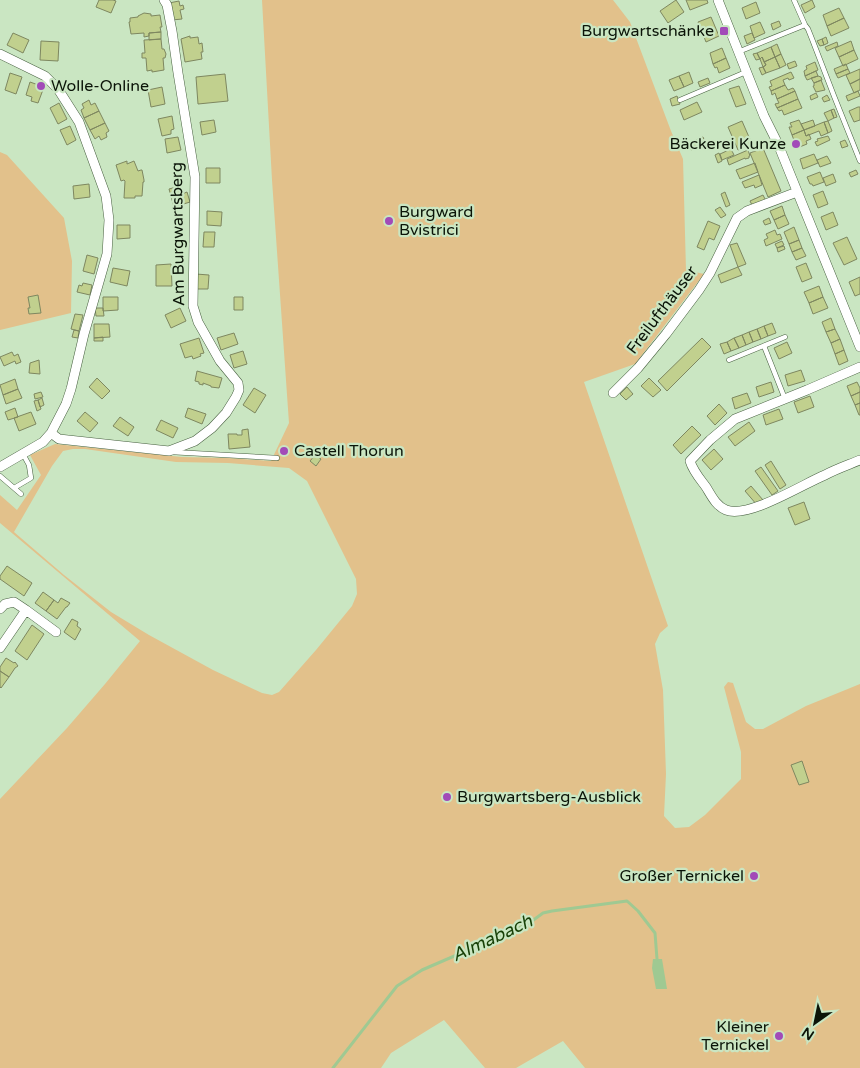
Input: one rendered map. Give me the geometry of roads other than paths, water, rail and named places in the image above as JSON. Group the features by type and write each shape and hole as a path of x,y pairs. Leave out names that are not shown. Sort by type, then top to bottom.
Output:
{"street":[{"name":"Am Burgwartsberg","path":"52,433 59,439 169,452 196,442 212,428 226,413 239,390 238,383 220,361 198,322 193,306 195,177 172,31 167,5 164,0"},
{"path":"718,0 860,347"},
{"path":"0,54 45,76 58,89 79,122 106,196 109,220 107,254 66,404 52,433 43,442 0,467"},
{"name":"Freilufthäuser","path":"614,393 638,368 699,290 710,273 737,218 747,211 797,192"},
{"path":"860,367 734,419 690,461 718,505 726,510 735,511 762,506 860,460"},
{"path":"0,609 5,604 14,602 56,632"},
{"path":"0,648 4,634 26,610"}],"lane":[{"path":"794,0 812,38 860,161"},
{"path":"738,52 805,25"},
{"path":"680,100 746,72"},
{"path":"728,360 785,337"},
{"path":"764,346 785,398"},
{"path":"169,452 277,458"},
{"path":"14,488 31,478 29,465 23,454"},
{"path":"0,476 22,494"}],"waterway":[{"name":"Almabach","path":"333,1068 397,986 422,970 528,924 543,913 627,901 638,911 655,933 657,959"}],"place":[{"name":"Burgwartschänke","path":"724,31"},
{"name":"Wolle-Online","path":"41,86"},
{"name":"Bäckerei Kunze","path":"796,144"},
{"name":"Burgward Bvistrici","path":"389,221"},
{"name":"Castell Thorun","path":"284,451"},
{"name":"Burgwartsberg-Ausblick","path":"447,797"},
{"name":"Großer Ternickel","path":"754,876"},
{"name":"Kleiner Ternickel","path":"779,1036"}]}
